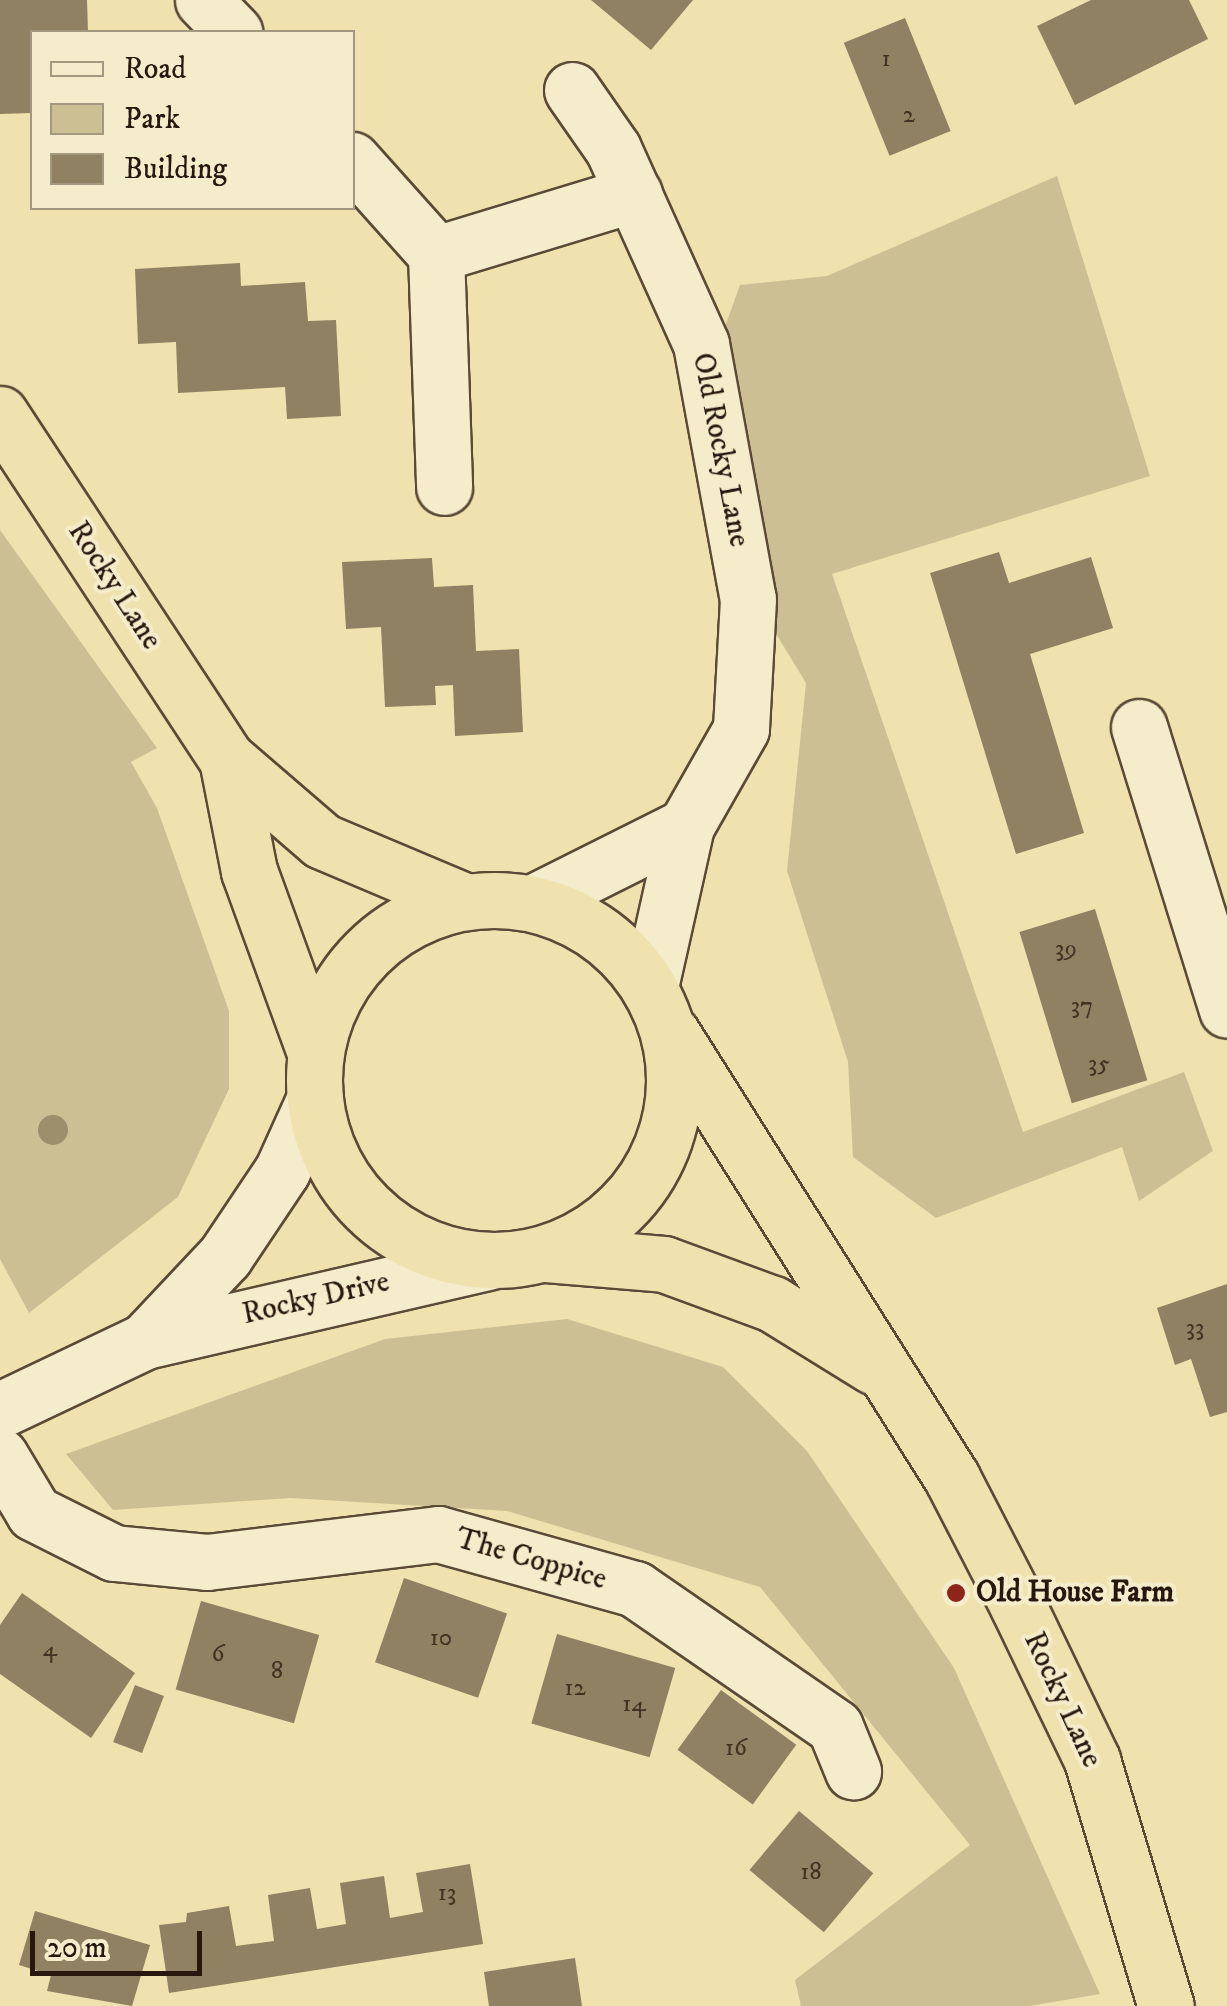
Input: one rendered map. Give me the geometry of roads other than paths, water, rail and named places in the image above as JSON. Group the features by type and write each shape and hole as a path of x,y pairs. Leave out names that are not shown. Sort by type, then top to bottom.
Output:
{"highway":[{"name":"Rocky Lane","path":"0,414 227,759 322,841 400,882 464,902"},
{"name":"Rocky Lane","path":"227,759 249,871 315,1075 327,1149 353,1194 437,1252 488,1262 546,1254 664,1264 772,1304 874,1366"},
{"path":"315,1075 342,983 374,945 416,917 464,902 532,903"},
{"name":"Rocky Lane","path":"532,903 606,937 659,1007 820,1262 874,1366 952,1478 1092,1760 1166,2006"},
{"path":"546,1254 602,1226 646,1179 671,1119 659,1007"}],"street":[{"path":"204,0 232,30"},
{"name":"Old Rocky Lane","path":"572,90 634,194 701,344 748,599 740,729 686,826 659,1007"},
{"path":"355,163 436,254 444,487"},
{"path":"436,254 634,194"},
{"path":"1138,727 1227,1010"},
{"path":"532,903 686,826"},
{"name":"Rocky Drive","path":"145,1341 225,1256 282,1171 315,1075"},
{"name":"Rocky Drive","path":"0,1410 145,1341 488,1262"},
{"name":"The Coppice","path":"0,1456 34,1513 114,1553 207,1562 438,1534 634,1588 845,1738"}],"place":[{"name":"Old House Farm","path":"956,1593"}]}
